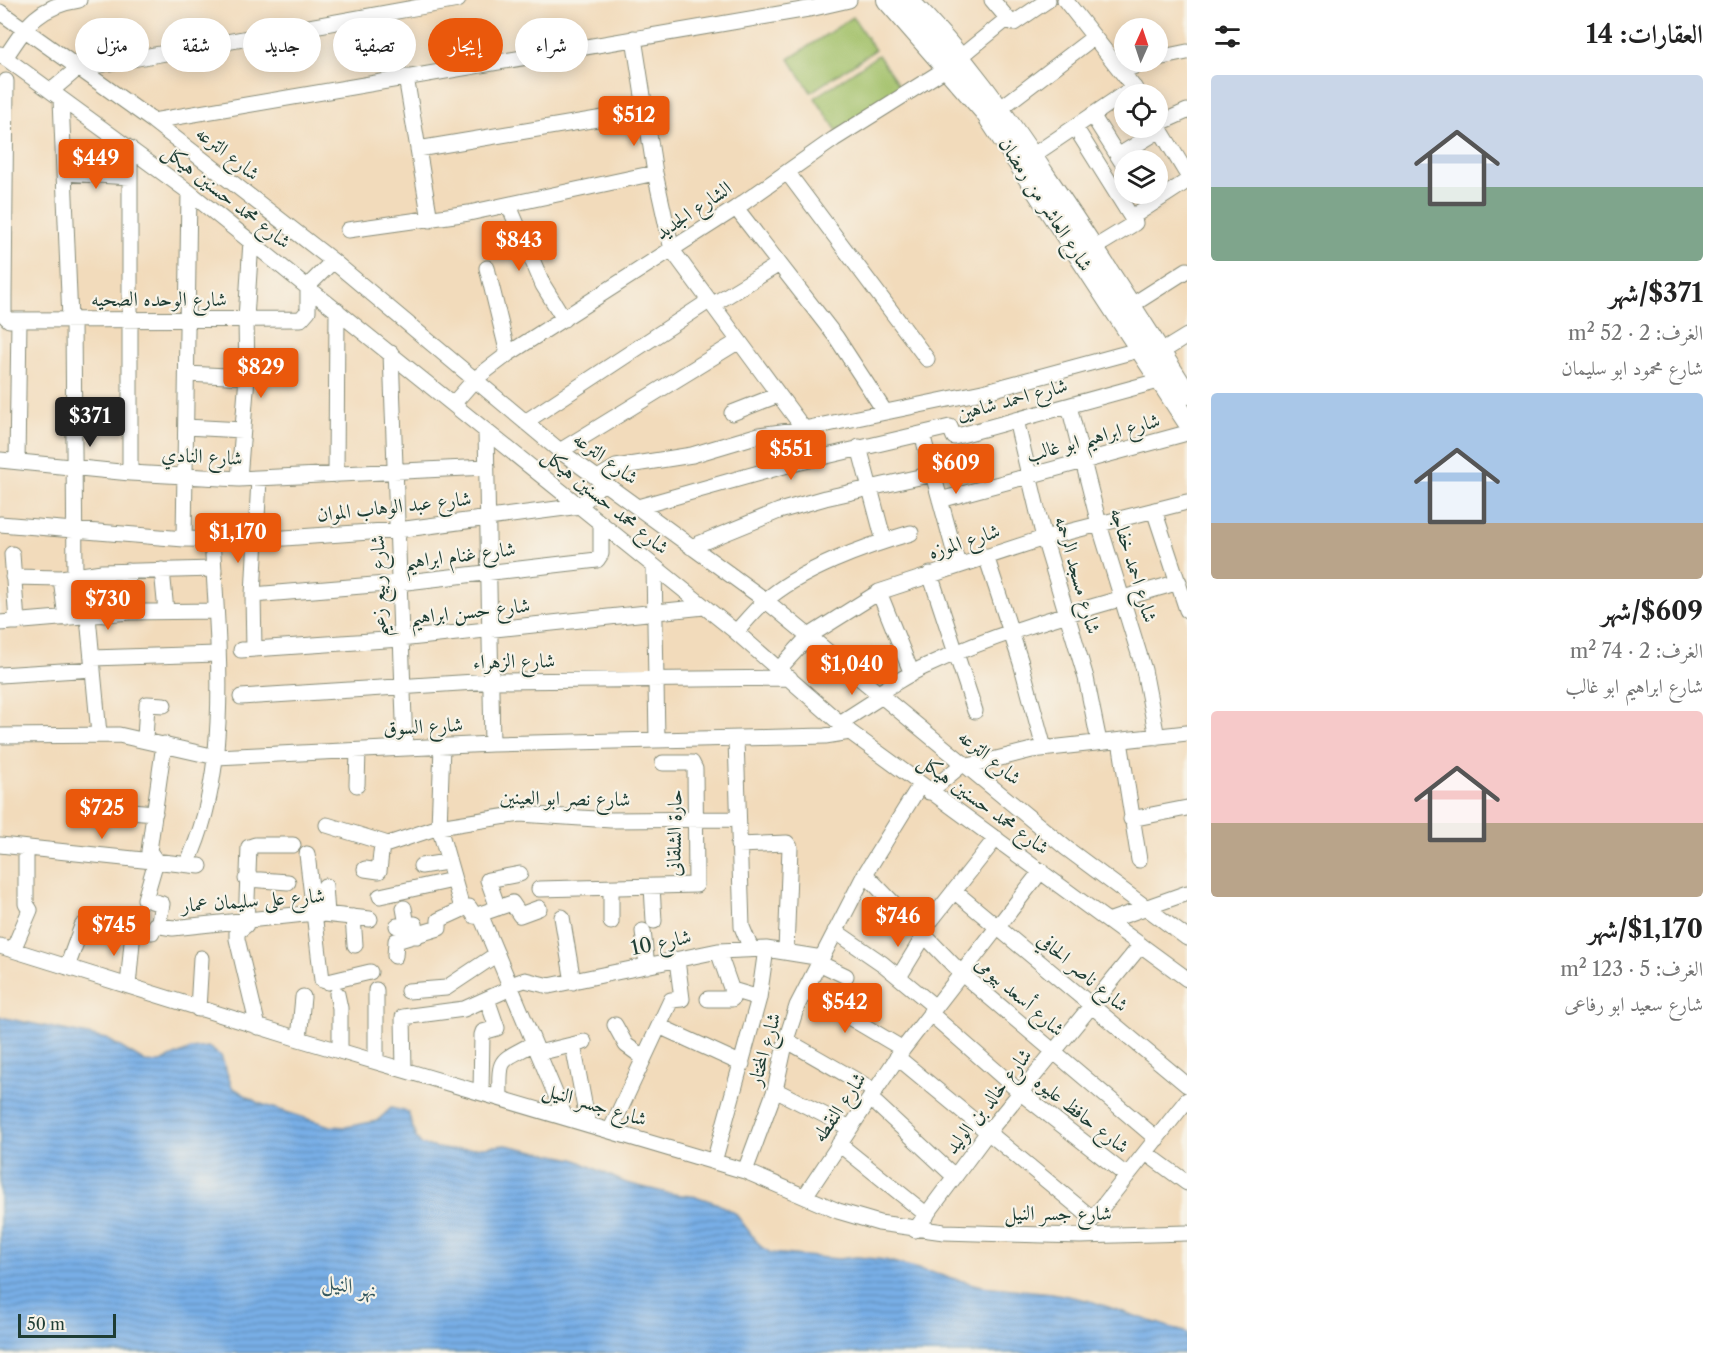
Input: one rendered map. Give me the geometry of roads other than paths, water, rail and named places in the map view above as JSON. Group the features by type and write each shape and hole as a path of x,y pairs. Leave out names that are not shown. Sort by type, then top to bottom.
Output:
{"main road":[{"name":"شارع العاشر من رمضان","path":"887,0 1001,108 1094,248 1102,274 1132,305 1161,380 1187,421"},
{"name":"شارع العاشر من رمضان","path":"909,0 954,62 996,128 1102,274 1151,351 1187,394"}],"street":[{"path":"2,56 23,30 51,7 78,0"},
{"path":"149,56 458,0"},
{"path":"153,121 814,8 849,0"},
{"path":"992,0 1008,19"},
{"name":"الشارع الجديد","path":"454,403 475,379 508,354 672,250 787,171 954,62 1008,19 1014,23 1048,0"},
{"path":"1065,0 1114,61"},
{"name":"شارع الترعه","path":"0,12 75,68"},
{"path":"1001,108 1094,37"},
{"path":"634,38 655,173 672,250 804,429"},
{"path":"1168,56 1187,52"},
{"name":"شارع محمد حسنين هيكل","path":"2,56 189,192 308,286 736,632 845,727 1187,979"},
{"path":"66,618 74,528 74,466 65,173 56,95 75,71"},
{"name":"شارع الترعه","path":"81,72 153,121 333,261 560,451 765,600 1066,848 1187,938"},
{"path":"17,461 19,320 5,318 2,297 3,82 26,73"},
{"path":"406,77 430,220"},
{"path":"1032,156 1092,115 1114,103"},
{"path":"418,149 645,111"},
{"path":"1168,122 1187,111"},
{"path":"1092,115 1115,150"},
{"path":"1075,127 1132,217 1134,225 1094,248"},
{"path":"1134,150 1147,138"},
{"path":"1166,138 1187,174"},
{"path":"130,148 130,473"},
{"path":"787,171 927,359"},
{"path":"65,173 130,177"},
{"path":"348,230 430,220 509,206 655,173"},
{"path":"1168,189 1187,181"},
{"path":"184,539 189,192"},
{"path":"1132,217 1142,204"},
{"path":"509,206 543,285 564,319"},
{"path":"736,208 836,338 885,412"},
{"path":"239,479 247,377 246,319 251,241"},
{"path":"308,286 333,261"},
{"path":"525,422 710,303 779,264"},
{"path":"487,268 508,354"},
{"path":"1132,305 1187,270"},
{"name":"شارع الوحده الصحيه","path":"19,320 188,321 303,318 309,311 308,286"},
{"path":"336,475 337,310"},
{"path":"580,506 601,480 616,467 692,454 768,433 804,429 1044,378 1151,351 1187,336"},
{"path":"560,451 739,342"},
{"name":"شارع ربيع زعيم","path":"391,353 405,748"},
{"path":"187,374 247,377"},
{"name":"شارع احمد شاهين","path":"638,507 859,447 950,427 954,437 1161,380"},
{"path":"732,413 778,395"},
{"name":"شارع احمد خفاجه","path":"1069,406 1099,524 1144,670 1157,737"},
{"name":"شارع مسجد الرحمه","path":"1016,420 1044,538 1092,700 1099,742"},
{"path":"186,427 242,430"},
{"path":"486,431 492,744"},
{"name":"شارع ابراهيم ابو غالب","path":"940,500 1187,433"},
{"path":"922,434 958,565"},
{"path":"859,447 884,541"},
{"name":"شارع النادي","path":"0,460 130,473 239,479 487,467"},
{"path":"692,547 779,511 933,474"},
{"path":"252,595 259,479"},
{"name":"شارع الموزه","path":"784,674 809,636 879,592 1044,538 1187,502"},
{"name":"شارع عبد الوهاب الموان","path":"0,524 74,528 184,539 256,540 398,530 580,506"},
{"path":"1154,510 1180,574 1187,610"},
{"name":"شارع غنام ابراهيم","path":"252,595 398,583 597,560 601,554 601,523"},
{"path":"736,632 765,600 794,581 838,559 911,533"},
{"path":"0,845 193,865 212,792 216,758 217,654 212,539"},
{"path":"12,555 17,622"},
{"path":"986,556 1012,632 1044,748"},
{"path":"654,566 657,740"},
{"path":"13,577 68,577 102,572 214,569"},
{"path":"162,570 166,611"},
{"path":"127,571 130,612"},
{"path":"102,572 104,615"},
{"path":"930,574 975,711"},
{"path":"845,727 880,694 912,674 956,652 1012,632 1122,599 1180,574"},
{"path":"879,592 912,674"},
{"name":"شارع حسن ابراهيم","path":"252,595 247,649 400,639 704,607"},
{"path":"0,623 130,612 215,611"},
{"path":"88,617 99,734"},
{"path":"0,675 92,664 217,654"},
{"name":"شارع الزهراء","path":"241,697 491,681 656,680 784,674"},
{"path":"145,739 147,704 164,705"},
{"name":"شارع السوق","path":"0,736 99,734 145,739 216,758 492,744 825,736 845,727"},
{"path":"966,764 1044,748 1187,733"},
{"path":"714,1162 759,998 759,949 742,927 736,739"},
{"path":"1120,741 1139,860"},
{"path":"156,861 149,851 164,744"},
{"path":"442,746 439,827 447,862 463,909"},
{"path":"357,785 358,751"},
{"name":"حارة الشلقانى","path":"539,889 696,885 694,766 663,763"},
{"name":"شارع المختار","path":"746,1171 774,1090 786,1040 805,991 865,874 925,788 966,764"},
{"path":"1131,819 1187,808"},
{"path":"106,809 155,813"},
{"name":"شارع نصر ابو العينين","path":"382,844 439,827 520,814 611,820 737,819"},
{"path":"327,825 382,844 379,871 365,869"},
{"path":"899,977 923,934 996,838"},
{"path":"738,845 786,843 790,847 786,951"},
{"path":"258,1027 237,939 237,932 246,925 249,847 293,845"},
{"path":"7,948 30,910 26,904 26,849"},
{"path":"306,854 320,913 322,980 328,982 370,972"},
{"path":"156,861 145,899 162,904 158,926"},
{"path":"421,866 447,862"},
{"name":"شارع النقطه","path":"805,1196 900,1053 1041,871"},
{"path":"498,908 488,880 520,874"},
{"name":"شارع أسعد بيومى","path":"865,874 961,973 1157,1139"},
{"path":"246,879 288,882"},
{"path":"380,896 403,881 453,880"},
{"path":"320,913 326,886"},
{"path":"647,966 652,887"},
{"path":"611,888 611,922"},
{"name":"شارع ناصر الحافي","path":"954,891 1187,1085"},
{"path":"1108,921 1187,893"},
{"path":"395,956 396,941 407,929 439,928 439,920 463,909 470,907 475,916 514,903 522,915 539,909"},
{"path":"404,908 407,929"},
{"name":"شارع على سليمان عمار","path":"67,967 84,925 133,932 152,932 154,926 173,928 320,913 370,919"},
{"path":"480,914 565,1117"},
{"path":"352,917 355,945"},
{"path":"562,917 573,981"},
{"name":"شارع حافظ عليوه","path":"835,931 899,977 1021,1093 1127,1176"},
{"path":"128,986 133,932"},
{"name":"شارع خالد بن الوليد","path":"915,1230 988,1132 1141,945"},
{"name":"شارع جسر النيل","path":"7,948 258,1027 746,1171 858,1217 915,1230 1080,1236 1187,1233"},
{"name":"شارع 10","path":"511,986 525,980 549,987 718,951 759,949 786,951 821,961 846,976"},
{"path":"708,999 730,1001 732,990 718,951"},
{"path":"408,991 446,988 497,954"},
{"path":"198,1008 201,958"},
{"path":"610,1131 671,1000 682,999 677,960"},
{"path":"404,1070 403,1017 460,1011 511,986"},
{"path":"376,990 376,1061"},
{"path":"732,990 759,998"},
{"path":"805,991 900,1053 988,1132 1093,1219"},
{"path":"337,994 340,1008 340,1051"},
{"path":"299,1039 303,997"},
{"path":"481,1092 482,1035 483,1032 496,1031 497,1028 487,999"},
{"path":"615,1025 626,1045 644,1058"},
{"path":"659,1026 742,1064"},
{"path":"786,1040 872,1095 955,1177"},
{"path":"500,1098 499,1068 501,1062 536,1048 578,1043 588,1124"},
{"path":"774,1090 850,1128"},
{"path":"1080,1236 1157,1139 1185,1108"},
{"path":"839,1144 927,1215"},
{"path":"1146,1153 1187,1183"}],"water":[{"name":"نهر النيل","path":"0,1017 107,1039 145,1062 158,1063 191,1049 208,1047 221,1056 232,1087 258,1103 330,1126 346,1127 377,1121 391,1108 408,1112 416,1138 422,1145 449,1150 506,1145 574,1159 626,1183 667,1193 698,1197 716,1203 735,1213 761,1247 771,1253 838,1259 857,1257 885,1260 981,1286 1052,1293 1087,1300 1187,1333 1187,1353 0,1353"}]}
